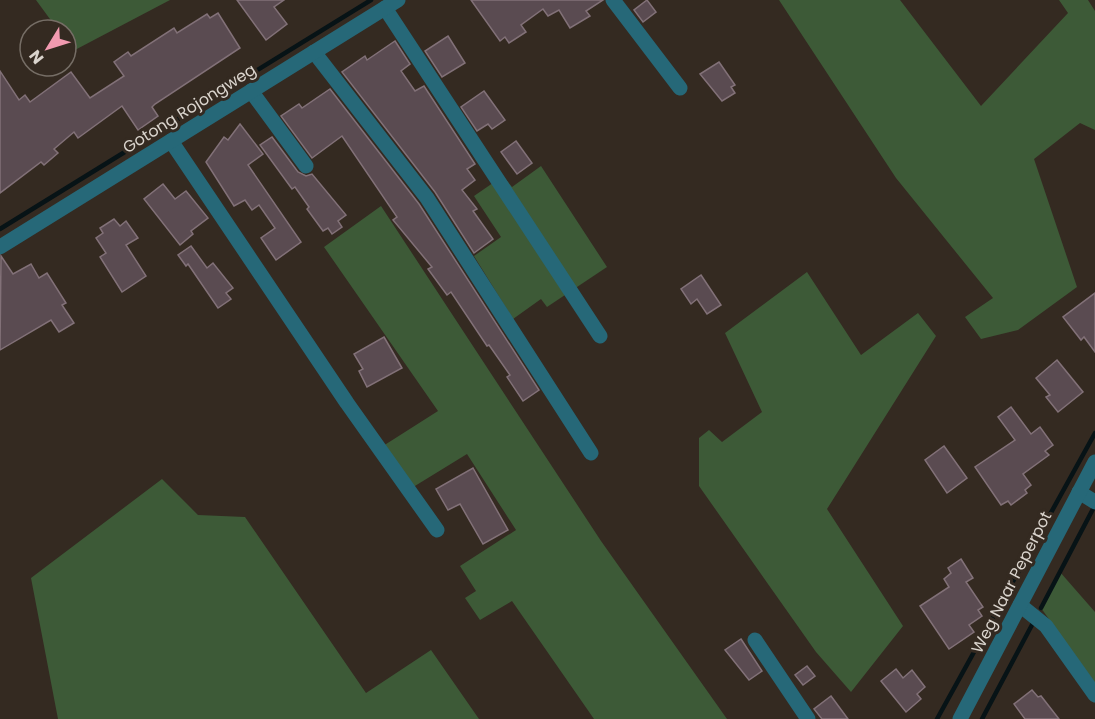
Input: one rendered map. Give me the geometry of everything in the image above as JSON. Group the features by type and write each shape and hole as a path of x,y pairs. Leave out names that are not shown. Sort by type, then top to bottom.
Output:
{"street":[{"path":"613,0 680,88"},
{"path":"392,4 600,336"},
{"name":"Gotong Rojongweg","path":"0,247 392,4"},
{"path":"314,52 427,198 591,453"},
{"path":"251,91 306,166"},
{"path":"171,141 347,403 437,530"},
{"name":"Weg Naar Peperpot","path":"960,719 1095,462"},
{"path":"1079,492 1095,502"},
{"path":"1020,605 1041,620 1095,695"},
{"path":"756,640 808,719"}],"green space":[{"path":"36,0 170,0 78,48 78,18 49,18"},
{"path":"779,0 900,0 981,106 1068,13 1059,0 1088,0 1095,11 1095,130 1080,123 1034,159 1077,287 1018,330 981,339 965,317 993,298 896,178"},
{"path":"541,166 607,267 547,307 541,299 513,319 474,256 501,237 474,196 503,176 512,187"},
{"path":"381,206 601,541 727,719 594,719 512,601 480,620 465,598 476,591 460,566 516,530 467,454 410,489 383,446 438,411 324,247"},
{"path":"807,272 861,355 918,313 936,336 827,509 903,626 851,692 816,652 699,486 699,438 709,430 722,442 762,412 725,333"},
{"path":"162,479 198,515 245,517 366,693 431,650 479,719 58,719 31,578"},
{"path":"1060,572 1095,612 1095,683 1041,608"}],"building":[{"path":"237,0 284,0 274,7 287,24 266,40"},
{"path":"471,0 603,0 586,11 590,16 570,28 559,10 548,16 543,9 521,25 526,32 509,43 505,37 500,41"},
{"path":"647,0 656,12 643,22 634,10"},
{"path":"218,13 240,48 155,104 152,107 158,116 138,130 122,106 78,138 74,132 54,149 58,153 44,165 41,162 0,193 0,71 19,100 25,95 30,102 63,78 75,78 90,98 124,76 114,62 128,52 131,56 174,28 177,33 207,14 210,18"},
{"path":"448,36 465,63 442,77 425,51"},
{"path":"395,41 410,64 401,71 415,91 424,86 475,164 467,169 475,180 462,190 477,209 473,211 493,239 474,253 435,192 342,72 365,56 367,60"},
{"path":"719,62 735,85 731,87 735,93 722,101 700,74"},
{"path":"330,89 419,204 539,390 523,401 507,377 510,375 489,345 487,346 451,292 447,295 428,269 432,267 393,220 397,217 342,136 312,158 281,116 299,104 302,108"},
{"path":"484,91 505,120 492,129 488,124 477,131 461,107"},
{"path":"240,124 263,154 248,165 301,242 276,260 261,238 275,228 259,205 252,210 245,200 234,206 206,162 224,137 228,140"},
{"path":"272,137 298,172 306,176 312,174 346,215 338,221 342,227 332,234 328,228 323,231 295,187 292,189 260,145"},
{"path":"516,141 532,163 517,174 501,152"},
{"path":"163,184 175,199 186,191 208,218 191,231 193,234 180,245 144,199"},
{"path":"114,219 120,226 126,221 138,238 126,245 146,276 122,292 100,257 106,253 96,238 103,233 100,228"},
{"path":"191,246 207,268 213,263 233,288 226,293 231,299 218,308 188,264 186,266 178,255"},
{"path":"1,256 13,274 31,264 39,278 47,273 66,303 62,305 74,323 59,332 51,320 0,350"},
{"path":"701,275 721,305 707,314 697,299 691,304 681,289"},
{"path":"1095,293 1095,352 1084,337 1081,340 1063,317"},
{"path":"384,337 402,368 367,387 359,371 363,369 354,354"},
{"path":"1057,360 1083,392 1058,412 1046,397 1050,395 1036,378"},
{"path":"1011,407 1031,434 1040,427 1053,445 1045,451 1049,455 1023,474 1031,485 1025,490 1027,493 1011,505 1008,501 1001,505 975,467 1015,440 998,417"},
{"path":"944,446 967,478 947,493 925,460"},
{"path":"473,468 508,530 483,544 460,504 448,510 436,489"},
{"path":"961,559 973,578 966,582 983,607 978,610 982,616 969,625 974,632 949,649 920,606 949,587 944,579 951,573 948,568"},
{"path":"741,639 762,671 749,680 725,650"},
{"path":"807,666 815,676 803,685 795,675"},
{"path":"896,669 903,678 912,670 925,687 917,694 921,699 906,712 881,681"},
{"path":"1032,690 1038,697 1041,696 1059,719 1025,719 1014,704"},
{"path":"831,696 848,719 822,719 814,709"}],"waterway":[{"path":"0,229 371,0"},
{"path":"937,719 1095,433"},
{"path":"1041,608 1093,509"},
{"path":"982,719 1033,623"}]}
